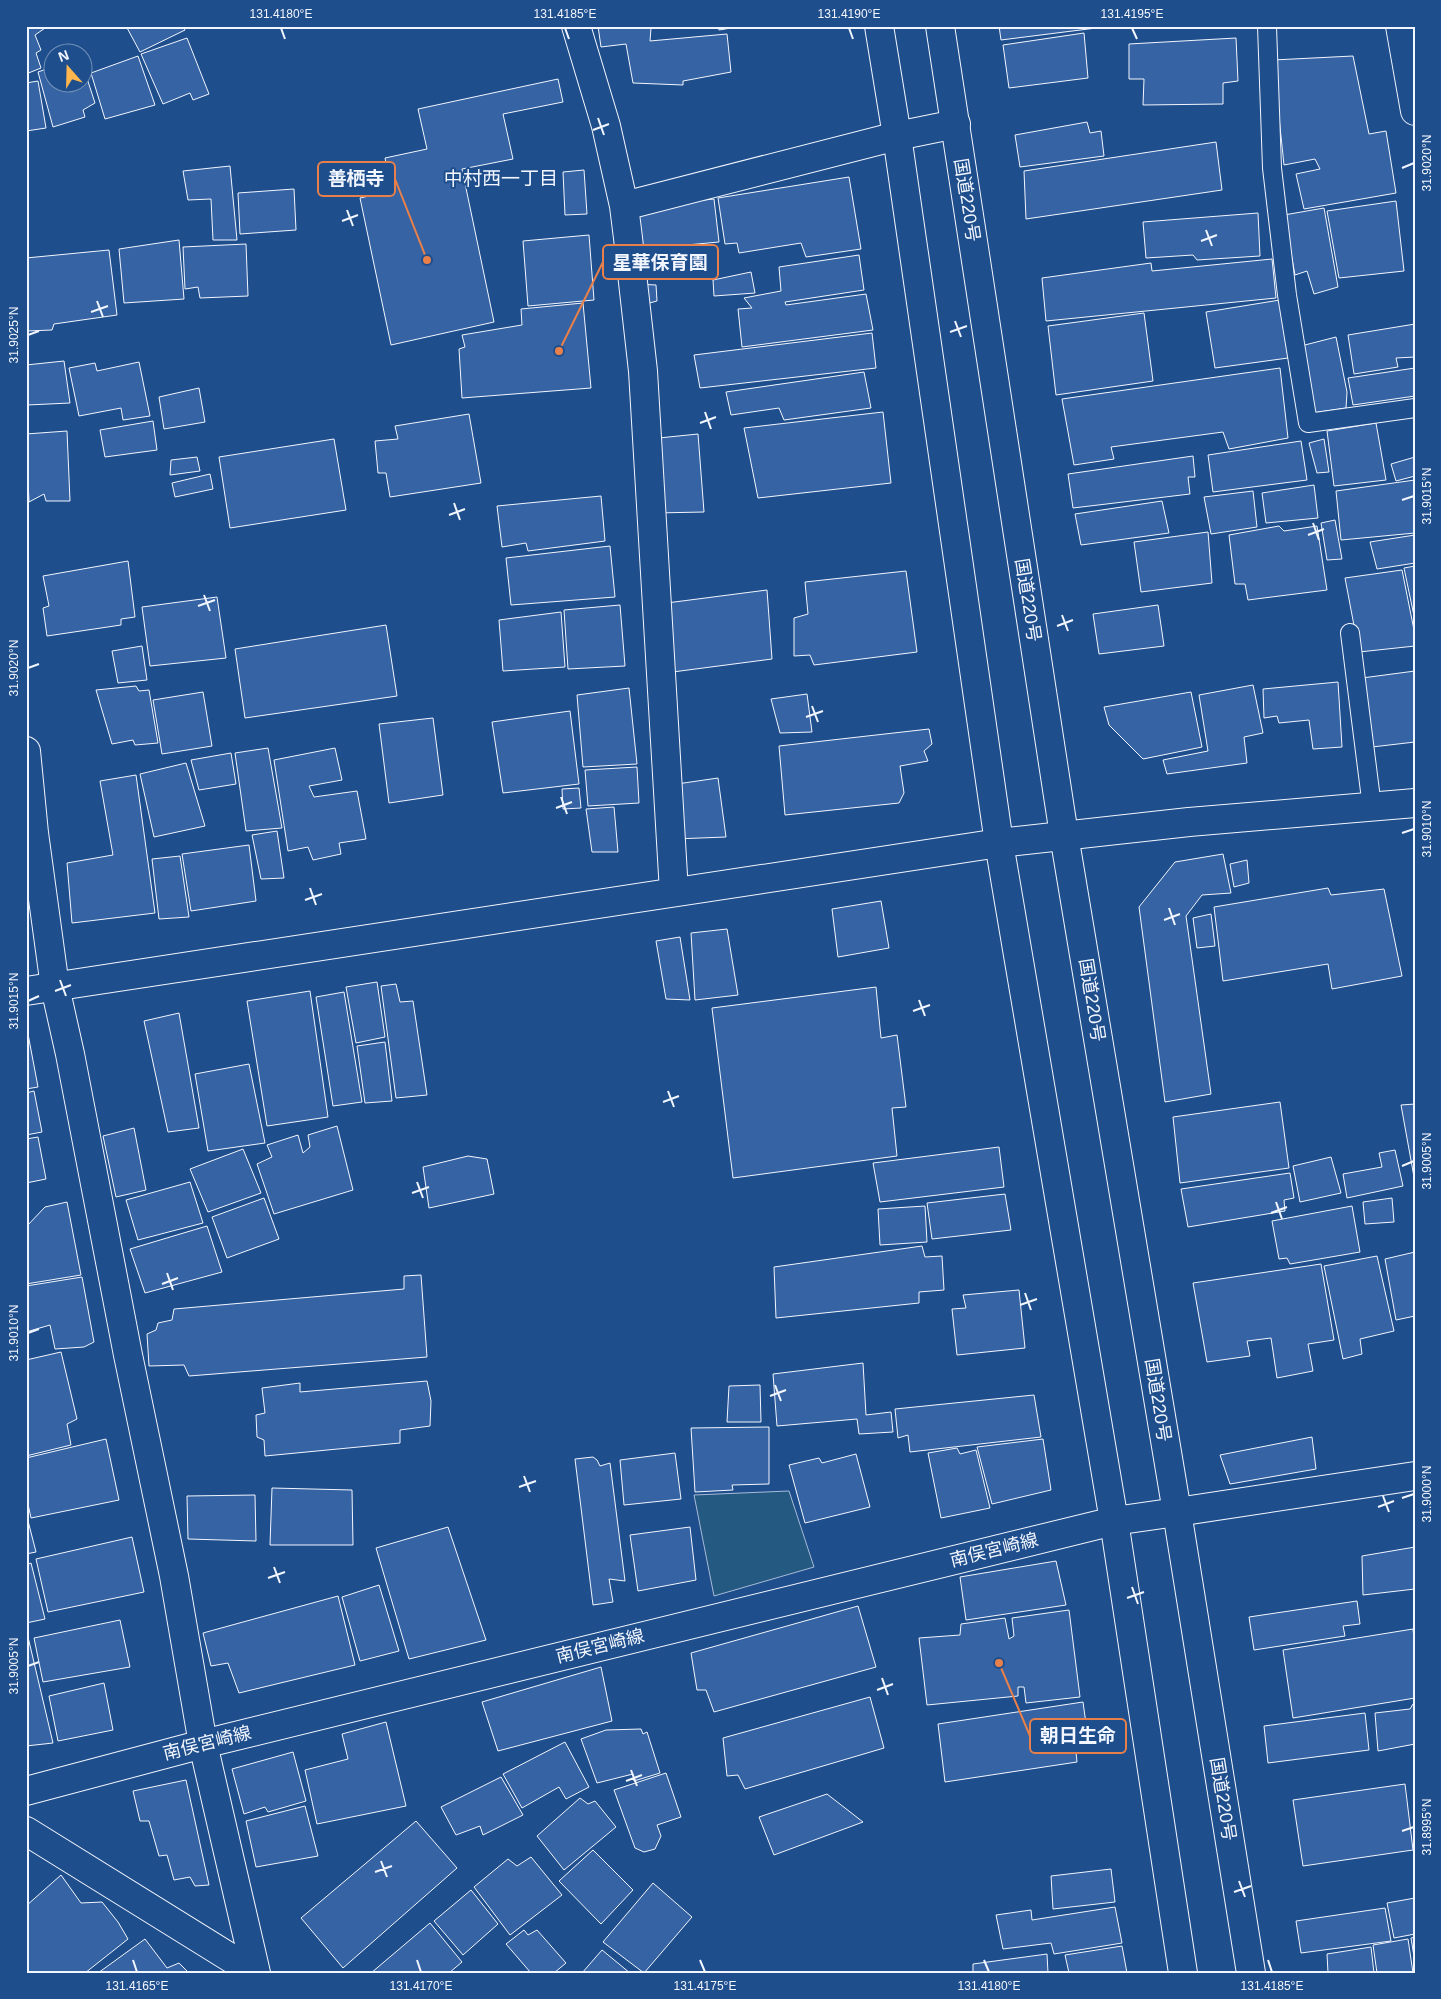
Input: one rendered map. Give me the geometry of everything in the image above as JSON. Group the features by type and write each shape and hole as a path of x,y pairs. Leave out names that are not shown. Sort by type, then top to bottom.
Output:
{"main road":[{"path":"576,26 606,126 624,206 643,371 674,892"},
{"path":"879,26 897,136 999,843 1114,1521 1184,1973"},
{"name":"国道220号","path":"940,26 1064,836 1177,1512 1251,1973"},
{"path":"1400,26 1415,112"},
{"path":"624,206 897,136 956,124"},
{"path":"26,751 34,833 55,987 174,1576 203,1744 255,1973"},
{"path":"26,991 999,843 1189,822 1415,803"},
{"name":"南俣宮崎線","path":"26,1791 203,1744 1114,1521 1415,1476"},
{"path":"26,1831 255,1973"}],"lane":[{"path":"1266,26 1272,168 1287,296 1308,423 1415,408"},
{"path":"1350,633 1372,807"}],"shaded area":[{"path":"789,1491 814,1567 714,1596 694,1495"}],"building":[{"path":"26,26 48,26 35,35 41,50 36,53 41,68 26,74"},
{"path":"126,26 183,26 185,30 140,52"},
{"path":"598,26 673,26 651,28 650,41 727,34 731,72 683,81 683,85 633,83 626,44 601,47"},
{"path":"718,26 743,26 719,30"},
{"path":"999,26 1112,26 1001,40"},
{"path":"1084,33 1088,78 1009,88 1003,45"},
{"path":"187,38 209,94 193,100 190,93 163,104 141,54"},
{"path":"1236,38 1238,81 1223,83 1223,104 1143,105 1144,79 1129,79 1129,44"},
{"path":"138,56 155,105 105,119 92,73"},
{"path":"1353,56 1369,134 1386,131 1396,193 1304,209 1296,174 1320,169 1315,159 1284,165 1273,60"},
{"path":"42,71 42,87 38,72"},
{"path":"558,79 563,102 503,114 513,159 462,169 494,322 391,345 360,198 392,191 385,158 427,149 418,109"},
{"path":"38,81 46,128 26,131 26,83"},
{"path":"43,92 91,92 95,103 83,110 85,117 53,127"},
{"path":"1087,122 1090,133 1101,131 1104,156 1020,167 1015,135"},
{"path":"1216,142 1222,190 1026,219 1024,171"},
{"path":"230,166 237,240 213,240 211,199 188,200 183,171"},
{"path":"584,170 587,214 565,215 563,172"},
{"path":"849,177 861,249 806,257 801,243 739,253 737,243 725,244 718,198"},
{"path":"294,189 296,230 240,234 238,193"},
{"path":"714,199 719,242 632,250 627,208"},
{"path":"1396,201 1404,271 1339,278 1327,211"},
{"path":"1324,208 1338,287 1314,294 1307,271 1295,275 1284,215"},
{"path":"1258,213 1260,256 1197,260 1193,255 1146,258 1143,222"},
{"path":"589,235 594,300 528,306 523,241"},
{"path":"179,240 184,299 124,303 119,249"},
{"path":"246,244 248,296 200,298 198,287 185,289 183,247"},
{"path":"109,250 117,315 54,324 52,330 26,331 26,258"},
{"path":"859,255 864,290 785,302 786,305 866,294 873,330 742,347 738,309 752,308 744,298 781,291 779,267"},
{"path":"1272,259 1276,298 1046,321 1042,278 1151,263 1152,271"},
{"path":"751,272 755,293 714,296 713,280"},
{"path":"635,284 656,285 657,301 638,306"},
{"path":"1280,300 1288,358 1215,368 1206,312"},
{"path":"583,303 591,388 462,398 459,349 465,347 462,335 522,325 521,309"},
{"path":"1144,313 1153,381 1056,395 1048,326"},
{"path":"1415,324 1415,357 1396,358 1398,367 1354,374 1348,335"},
{"path":"872,333 876,368 700,388 694,355"},
{"path":"1336,337 1347,392 1346,408 1313,413 1301,346"},
{"path":"64,361 70,403 27,405 26,365"},
{"path":"139,362 150,416 123,420 121,408 79,416 69,368 95,363 97,371"},
{"path":"1280,368 1288,438 1229,449 1223,432 1111,447 1114,459 1074,465 1062,399"},
{"path":"1415,368 1415,396 1353,405 1348,378"},
{"path":"864,372 871,408 784,420 779,408 731,415 726,392"},
{"path":"199,388 205,422 164,429 159,397"},
{"path":"883,412 891,483 758,498 744,428"},
{"path":"469,414 481,483 390,497 386,473 378,473 375,441 398,439 395,426"},
{"path":"153,421 157,450 105,457 100,430"},
{"path":"1376,423 1386,480 1334,486 1327,431"},
{"path":"67,431 70,501 46,501 44,494 29,502 26,434"},
{"path":"698,434 704,512 655,513 649,439"},
{"path":"334,439 346,510 230,528 219,457"},
{"path":"1324,439 1329,472 1317,473 1309,443"},
{"path":"1301,441 1307,480 1213,492 1208,455"},
{"path":"1193,456 1195,477 1188,477 1190,494 1073,508 1068,474"},
{"path":"197,457 200,471 170,475 171,460"},
{"path":"1415,457 1415,476 1396,481 1391,464"},
{"path":"210,474 213,489 175,497 172,483"},
{"path":"1415,480 1415,533 1341,540 1336,491"},
{"path":"1314,485 1318,518 1266,523 1262,493"},
{"path":"1253,491 1257,527 1211,534 1204,497"},
{"path":"601,496 605,541 528,551 526,543 502,547 497,506"},
{"path":"1162,501 1169,533 1081,545 1075,514"},
{"path":"1335,520 1342,559 1327,560 1321,523"},
{"path":"1279,526 1284,531 1317,526 1327,590 1248,600 1245,584 1235,584 1229,535"},
{"path":"1208,532 1212,583 1141,592 1134,542"},
{"path":"1415,535 1415,563 1377,569 1370,542"},
{"path":"610,546 615,597 511,605 506,558"},
{"path":"128,561 135,617 121,619 121,625 47,636 43,608 49,606 43,576"},
{"path":"1415,566 1415,616 1414,616 1404,568"},
{"path":"1402,570 1415,635 1415,646 1359,652 1345,578"},
{"path":"906,571 917,652 814,665 810,655 794,656 794,618 808,614 805,582"},
{"path":"767,590 772,659 665,673 659,604"},
{"path":"217,597 226,658 150,666 142,607"},
{"path":"620,605 625,666 568,669 564,610"},
{"path":"1158,605 1164,646 1099,654 1093,614"},
{"path":"561,612 565,667 503,671 499,620"},
{"path":"386,625 397,696 245,718 235,649"},
{"path":"142,646 147,680 118,683 112,651"},
{"path":"1415,671 1415,742 1372,747 1362,678"},
{"path":"1338,682 1342,747 1313,749 1309,720 1279,723 1277,716 1264,718 1263,689"},
{"path":"1253,685 1263,733 1244,737 1247,763 1167,774 1163,760 1208,751 1199,695"},
{"path":"136,686 139,691 149,690 158,743 135,745 133,740 112,744 96,690"},
{"path":"629,688 637,764 583,767 577,695"},
{"path":"203,692 212,746 162,754 153,700"},
{"path":"1191,692 1202,747 1143,759 1109,725 1104,707"},
{"path":"807,694 812,732 780,733 771,699"},
{"path":"570,711 579,784 503,793 492,722"},
{"path":"433,718 443,795 389,803 379,724"},
{"path":"929,729 932,744 924,751 928,761 900,766 904,793 899,803 785,815 779,746"},
{"path":"268,748 282,828 246,831 235,753"},
{"path":"335,748 342,780 309,786 314,797 357,791 366,839 339,843 341,854 313,860 308,847 288,851 274,760"},
{"path":"231,753 236,784 199,790 191,760"},
{"path":"186,763 205,826 154,837 140,774"},
{"path":"637,767 639,803 588,806 585,770"},
{"path":"136,775 155,913 72,923 67,863 113,855 100,781"},
{"path":"718,778 726,837 674,839 670,785"},
{"path":"579,788 581,808 563,809 562,789"},
{"path":"614,807 618,852 592,852 586,809"},
{"path":"277,831 284,878 261,879 252,835"},
{"path":"249,845 256,901 191,911 182,854"},
{"path":"1223,854 1231,893 1202,895 1186,916 1211,1094 1165,1102 1139,907 1175,862"},
{"path":"180,856 189,917 159,919 152,859"},
{"path":"1247,860 1249,883 1234,887 1230,864"},
{"path":"1328,888 1331,895 1384,889 1402,976 1332,989 1328,964 1223,981 1214,907"},
{"path":"881,901 889,948 838,957 832,909"},
{"path":"1211,914 1215,946 1197,948 1193,918"},
{"path":"727,929 738,995 695,1000 691,933"},
{"path":"680,937 690,1000 666,999 656,941"},
{"path":"377,982 385,1037 356,1043 346,987"},
{"path":"396,984 400,1002 413,1001 427,1095 396,1098 381,986"},
{"path":"876,987 881,1038 897,1035 906,1107 892,1108 897,1156 733,1178 712,1008"},
{"path":"310,991 328,1117 267,1126 247,1001"},
{"path":"344,992 362,1102 333,1106 316,997"},
{"path":"179,1013 199,1128 168,1132 144,1021"},
{"path":"26,1034 28,1034 38,1087 26,1089"},
{"path":"385,1042 392,1101 365,1103 357,1046"},
{"path":"249,1064 265,1143 208,1151 195,1074"},
{"path":"34,1091 42,1132 26,1135 26,1093"},
{"path":"1280,1102 1289,1168 1180,1183 1173,1117"},
{"path":"1415,1104 1415,1177 1414,1177 1401,1105"},
{"path":"337,1126 353,1190 274,1214 257,1164 272,1157 267,1145 298,1135 303,1153 310,1147 308,1135"},
{"path":"134,1128 146,1190 116,1197 103,1136"},
{"path":"38,1137 46,1179 26,1183 26,1139"},
{"path":"999,1147 1004,1187 880,1202 873,1163"},
{"path":"243,1149 261,1193 208,1212 190,1169"},
{"path":"1395,1150 1403,1186 1347,1198 1343,1174 1382,1167 1379,1153"},
{"path":"468,1156 487,1159 494,1194 429,1208 423,1167"},
{"path":"1331,1157 1341,1193 1300,1202 1293,1166"},
{"path":"1290,1173 1294,1198 1284,1200 1285,1211 1188,1227 1181,1189"},
{"path":"190,1182 203,1223 138,1240 126,1200"},
{"path":"1005,1194 1011,1230 932,1239 927,1203"},
{"path":"264,1198 279,1239 227,1258 212,1217"},
{"path":"1392,1198 1394,1222 1365,1224 1363,1202"},
{"path":"67,1202 81,1275 26,1284 26,1227 45,1207"},
{"path":"925,1206 927,1242 880,1245 878,1209"},
{"path":"1352,1206 1360,1252 1290,1264 1287,1258 1279,1259 1272,1221"},
{"path":"207,1226 222,1272 145,1293 130,1249"},
{"path":"922,1246 925,1257 942,1256 944,1290 919,1292 919,1303 776,1318 774,1267"},
{"path":"1415,1252 1415,1316 1396,1320 1385,1259"},
{"path":"1377,1256 1394,1331 1360,1339 1362,1354 1343,1359 1324,1266"},
{"path":"1321,1264 1334,1340 1308,1344 1313,1371 1277,1378 1271,1338 1247,1341 1250,1356 1207,1362 1193,1283"},
{"path":"421,1275 427,1357 189,1376 184,1365 149,1366 147,1334 156,1330 158,1323 172,1320 174,1309 404,1289 404,1276"},
{"path":"82,1277 94,1342 84,1347 55,1349 50,1325 26,1332 26,1286"},
{"path":"1019,1290 1025,1348 957,1355 952,1309 966,1308 963,1295"},
{"path":"61,1352 77,1419 67,1424 71,1445 26,1456 26,1360"},
{"path":"863,1363 866,1415 891,1412 893,1432 859,1434 857,1419 777,1426 773,1374"},
{"path":"427,1381 431,1401 430,1426 400,1430 400,1443 265,1456 264,1440 257,1437 256,1415 265,1413 262,1388 300,1383 300,1392"},
{"path":"760,1385 761,1422 727,1422 729,1386"},
{"path":"1034,1395 1041,1437 910,1452 908,1435 898,1438 895,1409"},
{"path":"769,1427 769,1484 732,1485 733,1490 695,1492 691,1428"},
{"path":"1312,1437 1316,1469 1230,1484 1220,1455"},
{"path":"106,1439 119,1500 31,1518 26,1495 26,1458"},
{"path":"1043,1439 1051,1490 992,1504 977,1447"},
{"path":"957,1448 960,1454 976,1450 990,1508 941,1518 928,1453"},
{"path":"675,1453 681,1499 624,1505 620,1460"},
{"path":"856,1454 870,1507 805,1523 789,1465 819,1458 822,1463"},
{"path":"593,1457 600,1466 610,1463 625,1581 609,1579 613,1602 593,1605 575,1459"},
{"path":"272,1488 352,1490 353,1545 270,1545"},
{"path":"255,1495 256,1541 188,1539 187,1496"},
{"path":"26,1513 36,1552 26,1554"},
{"path":"448,1527 486,1640 409,1659 376,1548"},
{"path":"690,1527 696,1580 638,1591 630,1535"},
{"path":"132,1537 144,1592 48,1612 36,1559"},
{"path":"1415,1547 1415,1589 1363,1595 1362,1556"},
{"path":"1056,1561 1066,1605 966,1620 960,1577"},
{"path":"31,1563 45,1619 26,1623 26,1565"},
{"path":"379,1585 399,1651 360,1661 342,1597"},
{"path":"338,1596 355,1665 239,1693 228,1663 211,1666 203,1633"},
{"path":"1357,1601 1360,1624 1343,1626 1345,1636 1254,1650 1249,1617"},
{"path":"858,1606 876,1667 714,1712 706,1690 697,1690 691,1653"},
{"path":"1069,1610 1080,1697 1026,1703 1024,1687 1018,1687 1018,1696 927,1705 919,1638 960,1635 961,1624 1005,1618 1009,1639 1014,1636 1012,1618"},
{"path":"120,1620 130,1667 43,1682 34,1638"},
{"path":"1413,1629 1415,1698 1293,1718 1283,1650"},
{"path":"26,1637 28,1637 53,1743 26,1746"},
{"path":"601,1667 612,1721 498,1751 482,1702"},
{"path":"104,1683 113,1730 58,1741 49,1696"},
{"path":"870,1697 884,1748 745,1789 738,1775 727,1776 723,1738"},
{"path":"1083,1702 1087,1731 1074,1732 1077,1762 945,1782 938,1724"},
{"path":"1415,1704 1415,1744 1378,1751 1375,1713 1410,1709"},
{"path":"1365,1713 1369,1750 1268,1763 1264,1726"},
{"path":"386,1722 406,1806 317,1824 305,1770 348,1759 342,1734"},
{"path":"641,1729 643,1734 647,1732 660,1773 634,1781 633,1774 597,1783 581,1739 606,1730"},
{"path":"565,1742 589,1787 566,1799 559,1787 522,1808 503,1774"},
{"path":"293,1752 306,1801 268,1812 265,1807 244,1814 232,1769"},
{"path":"666,1773 681,1817 657,1825 661,1836 655,1849 644,1852 635,1848 614,1790"},
{"path":"501,1777 523,1815 483,1835 480,1826 456,1835 441,1807"},
{"path":"186,1780 209,1885 195,1886 190,1877 174,1880 167,1855 159,1856 149,1821 140,1821 133,1791"},
{"path":"1405,1784 1413,1850 1303,1866 1293,1800"},
{"path":"827,1794 863,1822 774,1855 759,1817"},
{"path":"580,1798 588,1804 595,1801 616,1827 564,1870 537,1836"},
{"path":"305,1806 318,1856 256,1867 246,1821"},
{"path":"416,1821 457,1868 343,1968 301,1918"},
{"path":"593,1850 633,1890 601,1924 559,1881"},
{"path":"531,1857 562,1895 510,1935 474,1887 508,1859 517,1866"},
{"path":"1111,1869 1115,1902 1053,1909 1051,1876"},
{"path":"61,1875 81,1903 102,1902 118,1922 128,1939 85,1973 26,1973 26,1906"},
{"path":"653,1883 692,1917 644,1973 603,1942"},
{"path":"471,1890 498,1924 463,1955 434,1921"},
{"path":"1415,1898 1415,1934 1394,1938 1387,1903"},
{"path":"1115,1907 1122,1943 1054,1954 1051,1943 1003,1949 996,1915 1031,1910 1032,1920"},
{"path":"1385,1908 1391,1941 1301,1953 1296,1921"},
{"path":"430,1923 462,1962 449,1973 371,1973"},
{"path":"524,1930 528,1935 537,1930 566,1963 554,1973 531,1973 506,1944"},
{"path":"1415,1937 1415,1963 1411,1938"},
{"path":"145,1939 167,1968 179,1963 189,1973 98,1973"},
{"path":"1408,1939 1413,1973 1377,1973 1373,1945"},
{"path":"1122,1946 1127,1973 1069,1973 1065,1955"},
{"path":"1371,1947 1374,1973 1328,1973 1327,1954"},
{"path":"602,1950 630,1973 582,1973"},
{"path":"1047,1954 1048,1973 973,1973 973,1964"}],"place":[{"name":"善栖寺","path":"427,260"},
{"name":"星華保育園","path":"559,351"},
{"name":"朝日生命","path":"999,1663"}],"district":[{"name":"中村西一丁目","path":"501,178"}]}
